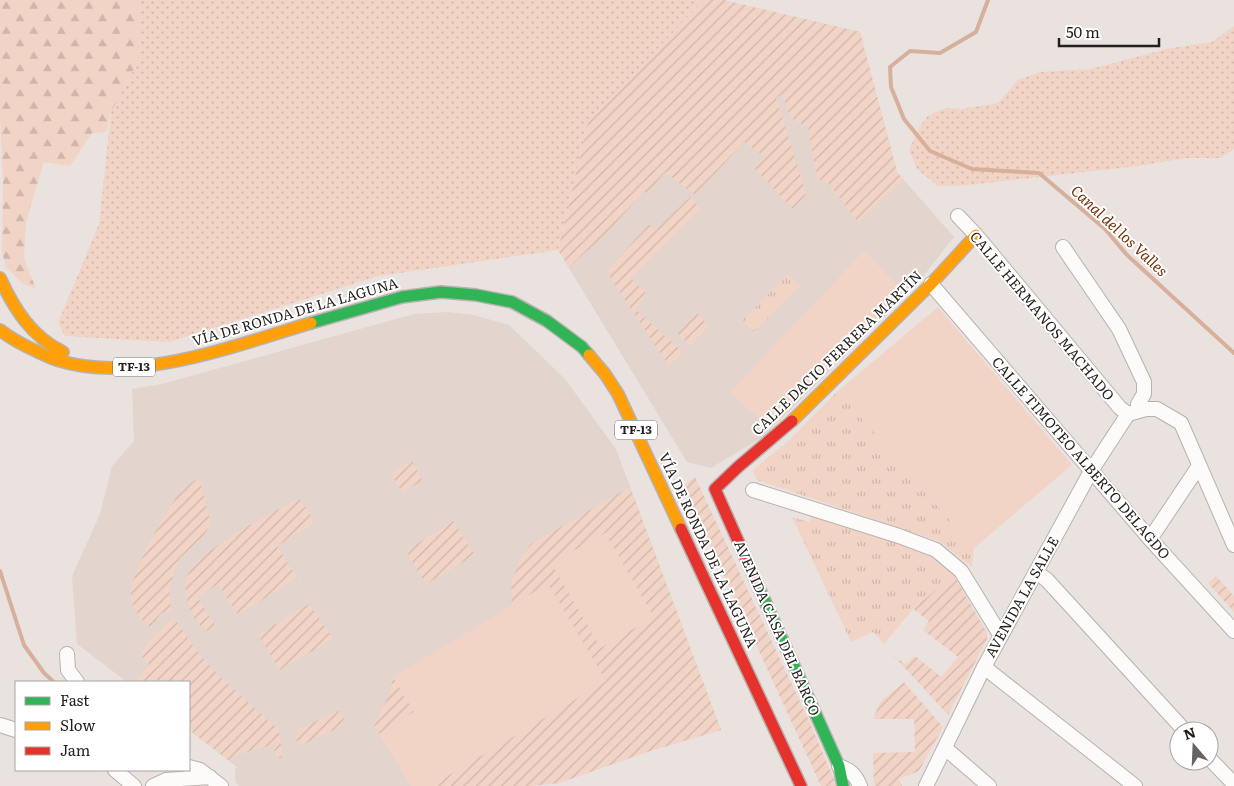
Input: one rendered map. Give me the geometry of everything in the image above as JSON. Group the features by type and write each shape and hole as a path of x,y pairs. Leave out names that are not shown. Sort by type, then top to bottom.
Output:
{"main road":[{"name":"CALLE DACIO FERRERA MARTÍN","path":"715,489 738,467 783,430 931,284 976,235"},
{"path":"0,278 7,295 25,322 43,339 66,353 79,357 107,360 148,356 183,349 210,352"},
{"name":"VÍA DE RONDA DE LA LAGUNA","path":"0,330 12,340 57,360 84,366 130,368 164,363 210,352 402,296 441,292 476,295 512,302 548,321 582,347 605,374 618,394 801,786"},
{"path":"0,344 38,362 57,360"},
{"name":"AVENIDA CASA DEL BARCO","path":"715,489 839,766 843,786"}],"street":[{"name":"CALLE HERMANOS MACHADO","path":"958,216 976,235 1120,408 1133,412"},
{"name":"AVENIDA LA SALLE","path":"926,786 984,667 1091,471 1144,394 1144,382 1119,329 1064,247"},
{"name":"CALLE TIMOTEO ALBERTO DELAGDO","path":"931,284 1150,539 1234,631"},
{"path":"1133,412 1157,410 1181,423 1234,545"},
{"path":"1150,539 1199,466"},
{"path":"754,490 899,536 936,550 961,571 1001,636"},
{"path":"1036,572 1047,580 1176,721"},
{"path":"67,654 68,670 76,681"},
{"path":"984,667 1135,786"},
{"path":"0,725 15,730"},
{"path":"945,748 989,786"},
{"name":"AVENIDA CASA DEL BARCO","path":"839,766 850,770 860,786"},
{"path":"190,767 200,770 221,786"},
{"path":"1219,769 1231,782"},
{"path":"116,771 134,786"},
{"path":"164,781 210,777"}],"shaded area":[{"path":"704,0 723,0 860,32 897,172 954,237 917,284 763,437 711,468 687,462 558,250"},
{"path":"448,312 474,315 509,325 565,379 616,449 721,730 650,751 559,783 531,786 239,786 236,783 235,769 238,768 190,731 190,681 126,681 77,644 72,576 100,514 112,466 134,441 132,389 162,384 414,314"}],"green space":[{"path":"0,0 139,0 138,61 111,112 106,132 92,133 70,166 44,162 26,222 24,258 36,289 23,284 6,267 2,252 3,180 0,117"},
{"path":"139,0 704,0 588,122 558,250 379,276 169,342 65,336 58,323 99,224 111,112 138,61"},
{"path":"704,0 723,0 860,32 897,172 903,180 858,222 828,183 817,179 808,127 789,115 782,94 776,98 806,194 793,209 755,169 764,156 744,142 695,195 665,172 647,194 644,191 606,234 569,267 558,250 588,122"},
{"path":"1234,26 1234,149 1221,158 1188,158 1138,166 959,186 938,186 917,169 909,150 920,126 928,116 944,108 962,109 998,103 1018,80 1040,72 1091,69 1166,49 1212,42"},
{"path":"690,197 700,208 630,278 646,293 636,310 683,352 669,366 609,276 608,270 649,224 655,231"},
{"path":"864,251 904,292 770,429 730,392"},
{"path":"788,274 800,286 754,332 742,321"},
{"path":"938,307 1072,465 974,548 838,391"},
{"path":"697,313 709,326 690,345 677,333"},
{"path":"838,391 974,548 972,567 939,541 757,480 753,470 788,441"},
{"path":"412,460 422,481 402,492 391,474"},
{"path":"695,477 810,723 837,786 821,786 683,486"},
{"path":"199,478 211,524 204,535 179,559 169,588 171,611 161,613 151,628 133,606 131,596 136,572 170,507 186,486"},
{"path":"630,487 721,730 650,751 559,783 531,786 431,786 606,681 548,584 512,605 511,583 520,560 531,544"},
{"path":"299,498 315,522 277,546 297,578 238,615 218,584 197,597 216,627 209,632 196,621 188,602 186,583 190,571 209,552 224,541"},
{"path":"812,515 870,533 931,557 954,575 913,609 884,644 873,632 851,642 792,517 809,522"},
{"path":"453,521 475,555 426,584 406,551"},
{"path":"605,533 654,617 601,648 551,563"},
{"path":"954,575 987,633 987,639 948,715 893,655 905,664 915,656 941,677 958,657 923,630 929,621 913,609"},
{"path":"1216,576 1234,596 1234,612 1208,583"},
{"path":"548,584 606,681 431,786 411,786 379,734 414,712 393,677"},
{"path":"309,604 333,639 280,670 258,635"},
{"path":"174,618 196,650 218,675 278,729 282,749 281,758 277,758 273,745 239,754 228,760 190,731 190,681 136,681 149,664 140,655 159,630"},
{"path":"393,677 414,712 379,734 374,727 390,692"},
{"path":"904,682 943,727 919,771 899,779 902,786 874,786 873,753 915,752 914,719 873,719 880,702"},
{"path":"338,711 342,713 344,719 341,726 304,744 299,744 296,740 296,734 299,729"}],"waterway":[{"name":"Canal del los Valles","path":"988,0 976,32 940,53 910,51 890,67 891,87 904,119 930,151 972,169 1039,173 1105,229 1127,255 1234,353"},
{"path":"0,571 24,645 44,673 53,681"}],"traffic: fast":[{"path":"311,323 402,297 441,292 476,295 512,302 547,321 582,347 589,355"},
{"path":"755,579 839,766 843,786"}],"traffic: slow":[{"path":"792,421 931,284 976,235"},
{"path":"0,278 11,301 25,321 42,338 63,352"},
{"path":"0,330 22,344 57,360 87,366 119,368 185,359 311,323"},
{"path":"589,355 605,374 618,394 681,529"}],"traffic: jam":[{"path":"755,579 715,489 792,421"},
{"path":"681,529 801,786"}]}
